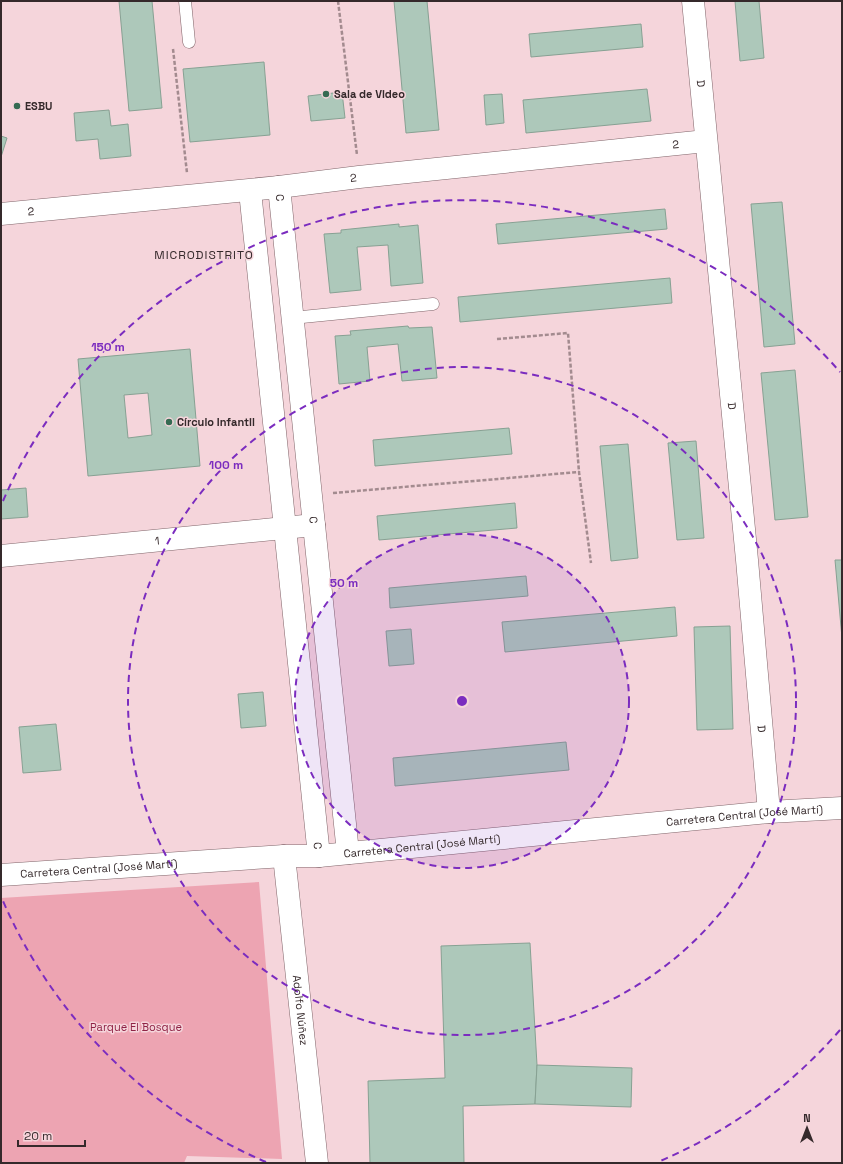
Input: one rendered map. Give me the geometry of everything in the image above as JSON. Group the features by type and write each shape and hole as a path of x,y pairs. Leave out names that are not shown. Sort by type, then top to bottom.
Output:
{"main road":[{"name":"D","path":"693,1 747,560 769,812"},
{"name":"2","path":"1,214 279,188 359,177 706,141"},
{"name":"C","path":"279,188 348,853"},
{"name":"C","path":"250,191 318,856"},
{"name":"1","path":"1,556 314,525"},
{"name":"Carretera Central (José Martí)","path":"1,875 284,856 318,856 769,812 842,808"},
{"name":"Adolfo Núñez","path":"284,856 317,1163"}],"lane":[{"path":"185,1 189,42"},
{"path":"292,318 434,304"}],"path":[{"path":"338,1 359,177"},
{"path":"173,48 190,196"},
{"path":"497,339 568,333 579,472 591,563"},
{"path":"310,495 579,472"}],"green space":[{"name":"Parque El Bosque","path":"259,882 282,1159 187,1156 184,1163 1,1163 1,898"}],"building":[{"path":"119,1 152,1 162,108 129,111"},
{"path":"394,1 427,1 439,130 406,133"},
{"path":"735,1 759,1 764,58 740,61"},
{"path":"641,24 643,47 531,57 529,34"},
{"path":"264,62 270,135 190,142 183,69"},
{"path":"647,89 651,121 526,133 523,100"},
{"path":"342,92 345,118 311,121 308,96"},
{"path":"502,94 504,123 486,125 484,95"},
{"path":"109,110 111,126 128,124 131,156 100,159 98,139 76,141 74,113"},
{"path":"1,136 7,138 1,157"},
{"path":"782,202 795,344 764,347 751,204"},
{"path":"665,209 667,229 498,244 496,224"},
{"path":"399,224 399,227 418,225 423,283 391,286 388,245 357,247 361,290 330,293 324,234 341,233 341,230"},
{"path":"670,278 672,303 460,322 458,297"},
{"path":"408,326 409,328 432,327 437,378 402,381 398,344 367,347 370,381 339,384 335,336 351,335 350,331"},
{"path":"190,349 200,466 88,476 78,359","holes":["148,393 152,435 128,438 124,395"]},
{"path":"795,370 808,517 775,520 761,373"},
{"path":"509,428 512,454 375,466 373,440"},
{"path":"696,441 704,538 677,540 668,443"},
{"path":"628,444 638,558 611,561 600,446"},
{"path":"26,488 28,517 1,519 1,490"},
{"path":"515,503 517,528 379,540 377,516"},
{"path":"835,560 842,560 842,638"},
{"path":"526,576 528,596 390,608 389,588"},
{"path":"675,607 677,636 505,652 502,622"},
{"path":"730,626 733,729 697,730 694,627"},
{"path":"411,629 414,664 389,666 386,631"},
{"path":"263,692 266,726 241,728 238,694"},
{"path":"56,724 61,770 23,773 19,727"},
{"path":"566,742 569,770 395,786 393,758"},
{"path":"530,943 537,1065 535,1104 463,1106 464,1163 370,1163 368,1081 445,1078 441,946"},
{"path":"537,1065 632,1068 631,1107 535,1104"}],"place":[{"name":"Sala de Video","path":"326,94"},
{"name":"ESBU","path":"17,106"},
{"name":"Círculo Infantil","path":"169,422"}],"district":[{"name":"MICRODISTRITO","path":"204,255"}]}
